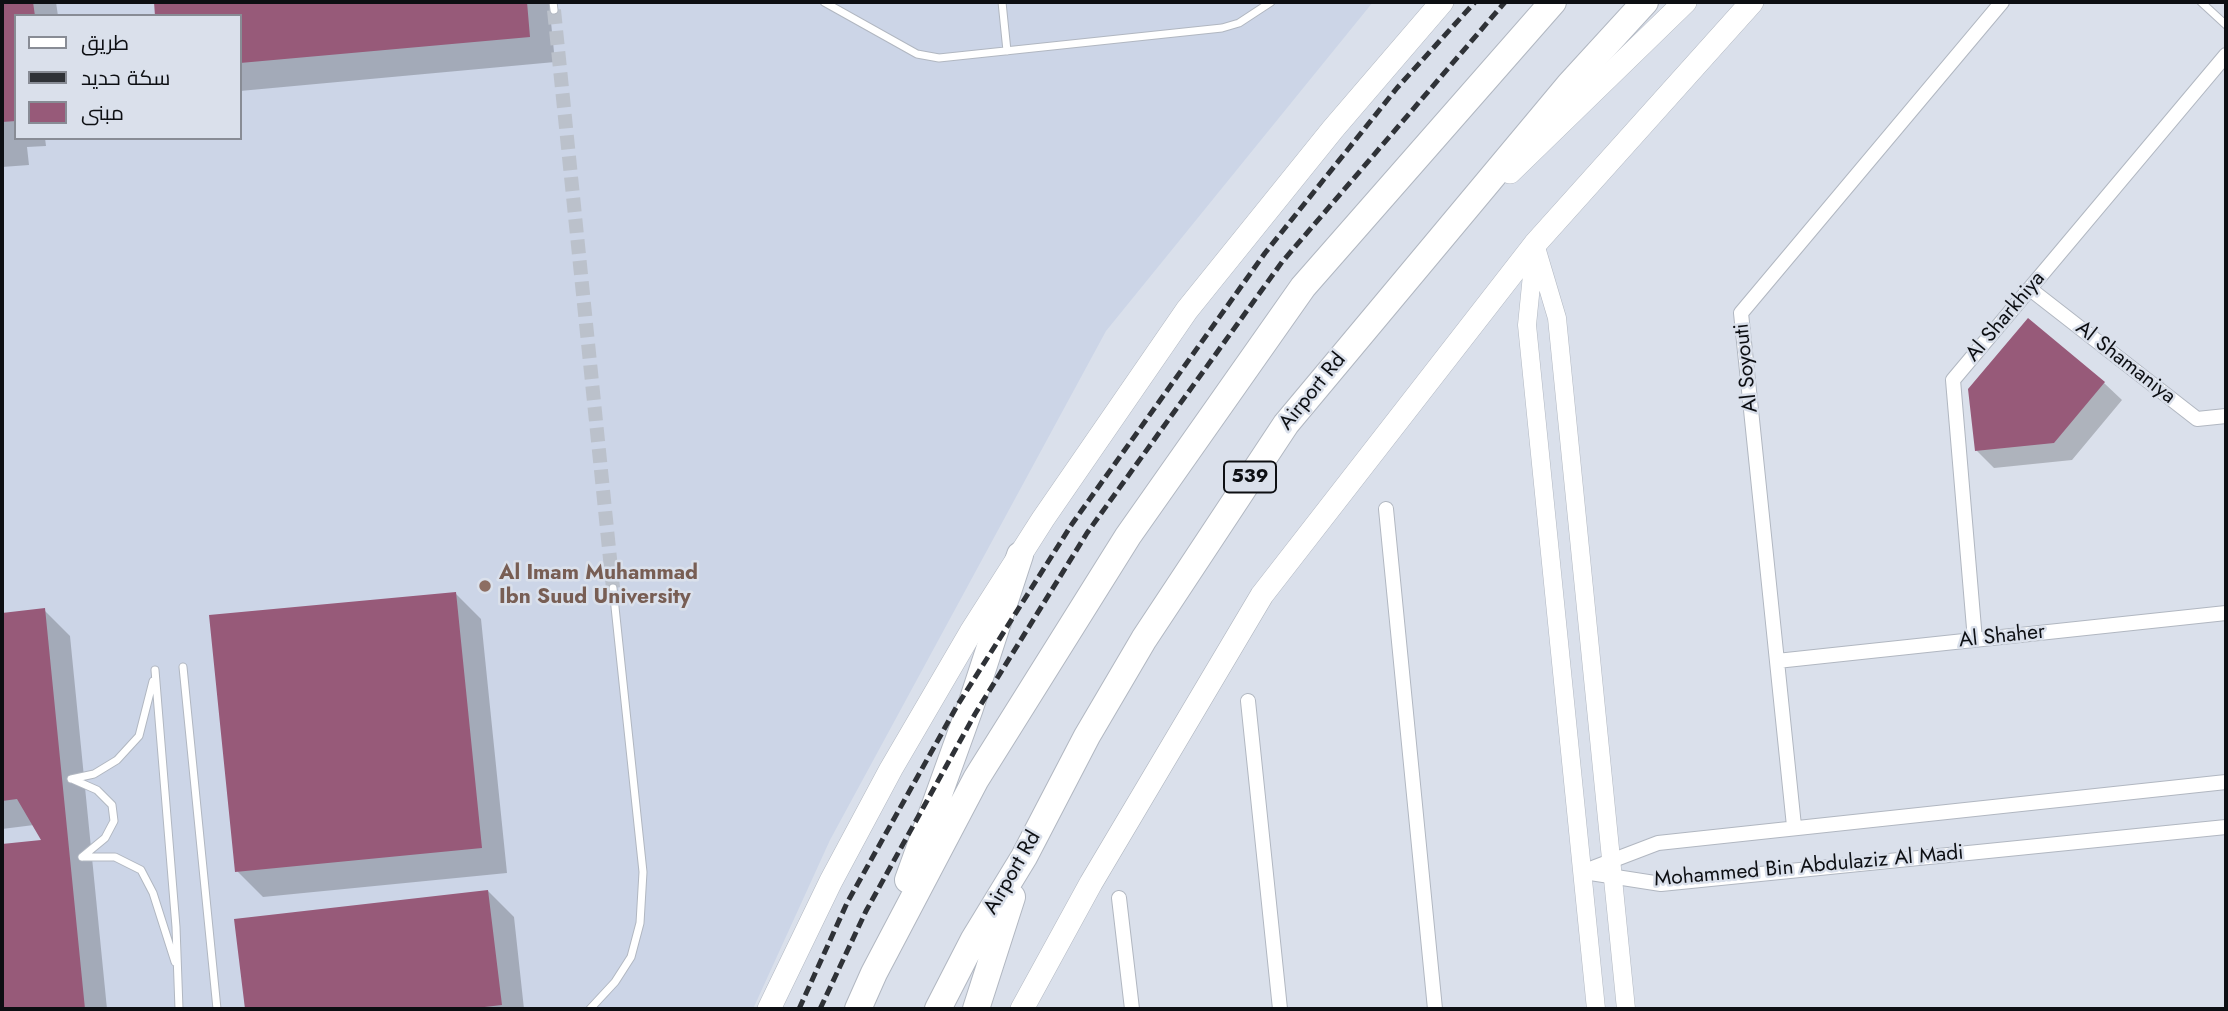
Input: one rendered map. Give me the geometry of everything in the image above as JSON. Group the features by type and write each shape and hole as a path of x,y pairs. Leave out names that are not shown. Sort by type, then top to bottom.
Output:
{"highway":[{"path":"874,973 976,779 1136,525 1303,287 1553,2"},
{"name":"Airport Rd","path":"938,1009 974,939 1024,858 1087,736 1143,639 1286,424 1569,85 1645,2"},
{"path":"859,1009 970,708 1020,555"},
{"path":"976,1009 1024,858"}],"main road":[{"path":"1434,244 1685,2"},
{"path":"1022,1009 1091,883 1262,595 1535,244 1752,2"},
{"path":"769,1009 831,881 891,769 971,632 1020,555 1187,310 1333,129 1442,3"}],"street":[{"name":"Al Soyouti","path":"1794,826 1741,313 2002,2"},
{"name":"Al Sharkhiya","path":"1975,640 1953,380 2226,55"},
{"path":"1535,244 1557,318 1626,1009"},
{"path":"1535,244 1527,325 1596,1009"},
{"name":"Al Shamaniya","path":"2029,289 2197,419 2226,416"},
{"path":"1387,509 1435,1009"},
{"name":"Al Shaher","path":"1777,661 2226,613"},
{"path":"1248,701 1280,1009"},
{"name":"Mohammed Bin Abdulaziz Al Madi","path":"1582,872 1611,858 1658,843 1794,826 2226,782"},
{"name":"Mohammed Bin Abdulaziz Al Madi","path":"1582,872 1661,884 2226,827"},
{"path":"1119,898 1132,1009"}],"lane":[{"path":"824,2 925,57 1222,28 1239,23 1271,2"},
{"path":"1002,2 1007,51"},
{"path":"2201,2 2226,25"},
{"path":"590,1009 615,982 631,957 640,923 643,872 613,588"},
{"path":"183,667 217,1009"},
{"path":"179,1009 179,974 153,892 141,870 116,858 82,857 105,838 114,821 112,804 97,790 71,779 94,774 117,760 139,736 155,670 184,1009"}],"shaded area":[{"name":"Al Imam Muhammad Ibn Suud University","path":"2,2 1373,2 1106,331 830,840 753,1009 2,1009"}],"building":[{"path":"2,2 33,2 35,14 14,14 14,121 2,122"},
{"path":"154,2 527,2 530,37 242,63 242,14 155,14"},
{"path":"2028,318 2105,382 2054,443 1975,451 1968,389"},
{"path":"456,592 482,848 235,872 209,615"},
{"path":"45,608 85,1009 2,1009 2,844 41,840 17,799 2,801 2,613"},
{"path":"488,890 502,1005 467,1009 245,1009 234,919"}],"tunnel":[{"path":"554,10 613,588"}],"railway":[{"path":"799,1009 847,903 957,706 1072,524 1265,253 1397,88 1475,2"},
{"path":"820,1009 866,911 975,714 1087,533 1282,262 1505,2"}],"place":[{"name":"Al Imam Muhammad Ibn Suud University","path":"485,586"}]}
